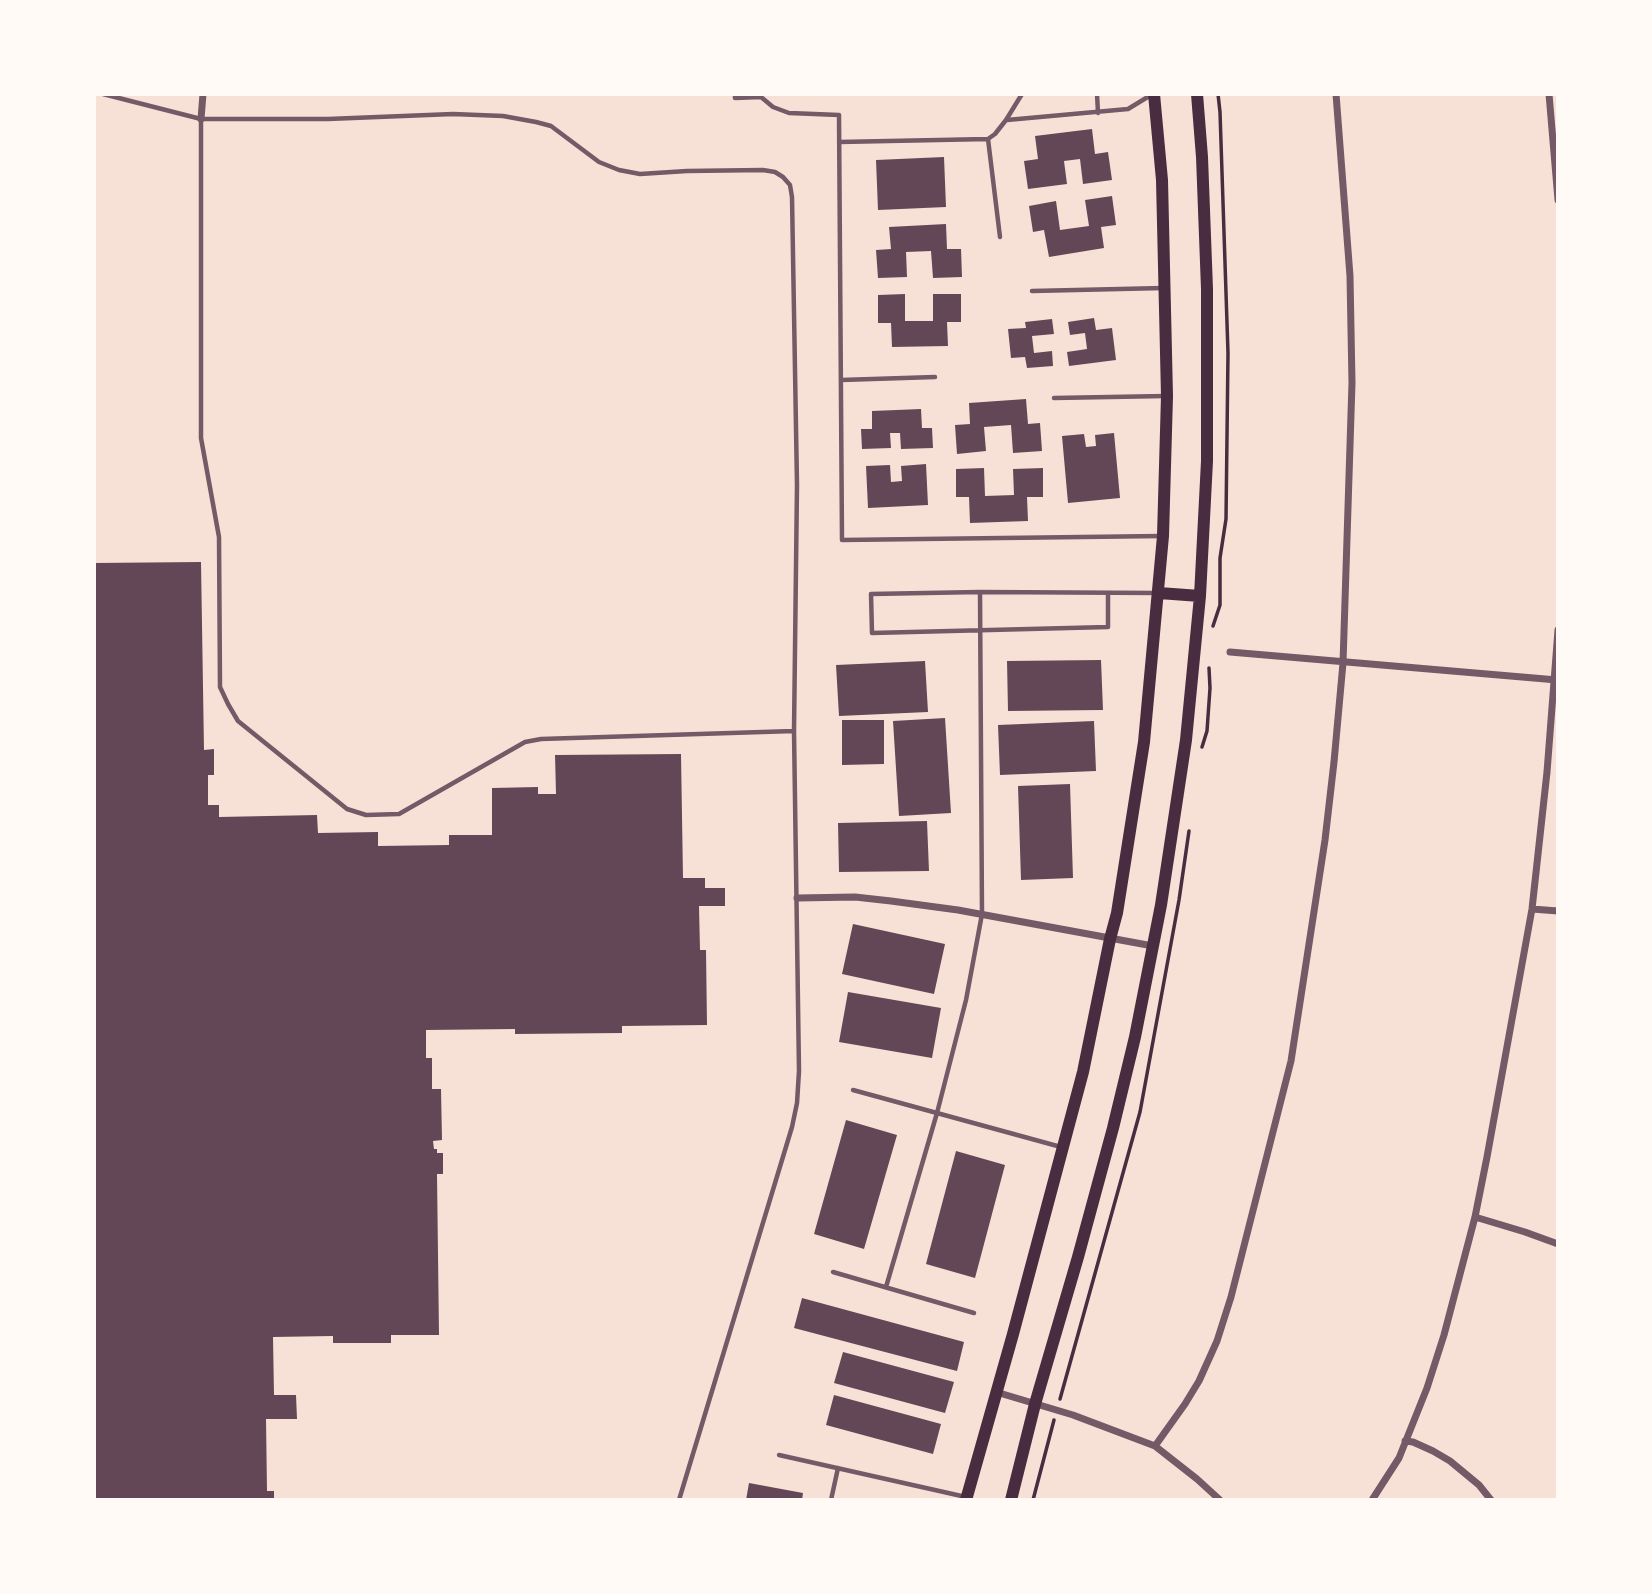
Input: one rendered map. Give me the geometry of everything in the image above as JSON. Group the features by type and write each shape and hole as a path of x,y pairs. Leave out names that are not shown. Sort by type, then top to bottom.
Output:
{"main road":[{"path":"966,1498 1083,1072 1124,873 1144,742 1163,536 1167,396 1163,180 1153,94"},
{"path":"1011,1500 1035,1404 1113,1128 1135,1037 1173,830 1186,740 1200,596 1208,461 1208,343 1202,157 1197,94"},
{"path":"1159,593 1200,596"}],"street":[{"path":"201,119 203,94"},
{"path":"1155,1446 1199,1381 1217,1341 1245,1248 1291,1060 1325,840 1343,663 1352,383 1350,276 1336,94"},
{"path":"1549,94 1558,200"},
{"path":"1372,1500 1399,1458 1431,1375 1475,1217 1532,909 1556,680 1558,630"},
{"path":"1230,652 1556,680"},
{"path":"797,898 856,897 891,901 982,914 1153,946"},
{"path":"1532,909 1558,911"},
{"path":"1475,1217 1558,1244"},
{"path":"996,1392 1073,1415 1155,1446 1220,1500"},
{"path":"1405,1441 1413,1442 1450,1461 1479,1485 1492,1500"}],"lane":[{"path":"103,94 201,119 328,119 453,114 503,116 551,126 599,162 619,170 640,174 763,170 775,172 790,185 797,485 793,731 799,1071 797,1103 679,1500"},
{"path":"734,94 735,98 761,97 773,107 789,113 839,115 842,540 1163,536"},
{"path":"839,142 988,139 1006,120 1022,94"},
{"path":"1097,94 1098,113"},
{"path":"1006,120 1129,109 1153,94"},
{"path":"201,119 201,438 219,537 220,687 238,721 347,809 366,816 399,814 525,742 541,738 793,731"},
{"path":"988,139 1000,237"},
{"path":"1032,291 1166,288"},
{"path":"841,380 935,377"},
{"path":"1055,398 1167,396"},
{"path":"1108,593 1108,627 872,634 871,594 980,592 1159,593"},
{"path":"886,1287 937,1113 966,1000 982,914 980,592"},
{"path":"853,1090 1064,1147"},
{"path":"833,1272 974,1313"},
{"path":"779,1455 966,1498"},
{"path":"831,1500 838,1468"}],"building":[{"path":"1092,129 1095,154 1108,152 1112,180 1083,184 1080,159 1064,161 1067,184 1028,189 1024,161 1038,159 1035,136"},
{"path":"944,157 946,207 878,210 876,160"},
{"path":"1112,196 1116,225 1101,227 1104,248 1049,257 1044,230 1033,232 1029,206 1056,201 1060,230 1089,226 1085,200"},
{"path":"946,224 947,249 961,249 962,277 933,278 931,251 906,252 907,277 878,278 876,250 891,249 889,227"},
{"path":"905,294 905,321 933,321 933,294 961,294 961,322 947,322 948,346 892,347 891,323 878,323 878,295"},
{"path":"1094,318 1096,330 1112,328 1116,360 1069,366 1067,352 1087,349 1085,333 1070,335 1068,322"},
{"path":"1052,319 1054,334 1032,336 1034,353 1052,351 1053,366 1027,368 1025,357 1011,358 1008,329 1026,328 1025,322"},
{"path":"1026,399 1028,424 1040,423 1042,451 1013,453 1011,425 984,427 986,451 957,454 955,425 970,424 969,403"},
{"path":"921,409 922,428 932,428 933,448 901,449 900,433 890,433 891,448 862,449 861,429 872,429 872,411"},
{"path":"1114,433 1120,498 1068,503 1062,436 1084,434 1086,447 1096,446 1095,435"},
{"path":"926,464 928,505 868,508 866,466 890,465 891,482 902,481 901,466"},
{"path":"984,468 985,496 1014,495 1013,469 1043,468 1043,497 1027,497 1028,521 970,523 969,497 956,497 956,469"},
{"path":"201,562 204,750 214,749 214,775 208,775 208,805 219,805 219,817 317,815 318,833 378,832 378,846 449,845 449,835 492,835 492,788 538,787 538,794 556,794 555,755 681,754 683,878 705,878 705,888 725,888 725,906 699,906 700,950 706,950 707,1025 622,1026 622,1033 515,1034 515,1029 426,1030 426,1058 432,1058 432,1089 441,1089 442,1140 433,1141 437,1153 443,1153 443,1174 437,1174 439,1335 391,1335 391,1343 333,1343 333,1336 273,1337 274,1395 296,1395 297,1419 266,1419 267,1491 274,1491 274,1500 94,1500 94,563"},
{"path":"1101,660 1103,710 1008,711 1007,661"},
{"path":"925,661 928,712 839,716 836,665"},
{"path":"945,718 951,813 899,816 893,721"},
{"path":"842,720 884,720 884,764 842,765"},
{"path":"1094,721 1096,771 1000,775 998,725"},
{"path":"1070,784 1073,878 1021,880 1018,786"},
{"path":"927,821 929,871 839,872 838,823"},
{"path":"853,924 945,944 934,994 842,974"},
{"path":"848,992 941,1008 932,1058 839,1042"},
{"path":"846,1120 897,1135 864,1249 814,1234"},
{"path":"956,1151 1005,1165 975,1278 926,1264"},
{"path":"802,1298 964,1342 957,1371 794,1328"},
{"path":"843,1352 954,1382 945,1413 834,1383"},
{"path":"834,1395 941,1424 933,1454 826,1425"},
{"path":"749,1483 803,1493 802,1500 746,1500"}]}
